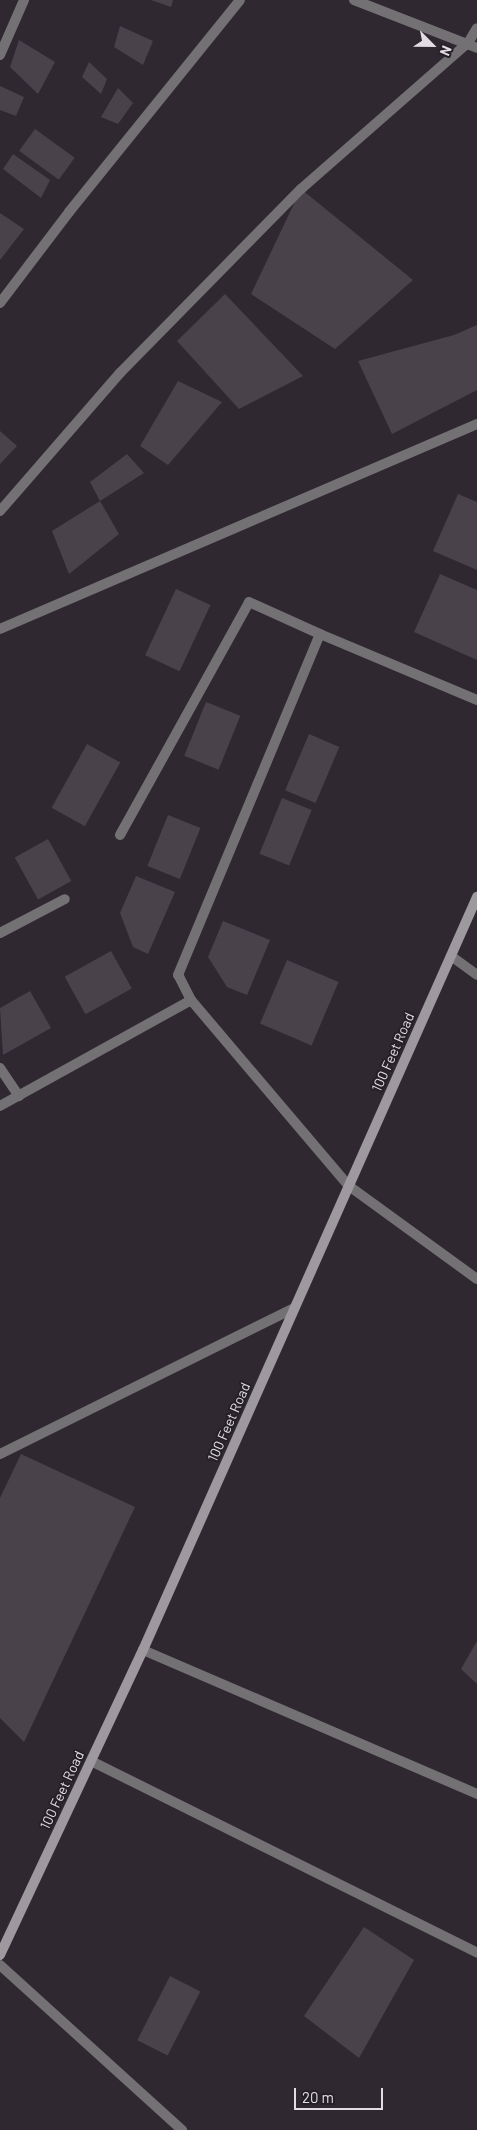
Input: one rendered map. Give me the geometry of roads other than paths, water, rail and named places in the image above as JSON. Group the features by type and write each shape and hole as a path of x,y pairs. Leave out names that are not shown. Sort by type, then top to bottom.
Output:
{"main road":[{"name":"100 Feet Road","path":"0,1955 143,1650 477,897"}],"street":[{"path":"0,55 24,0"},
{"path":"0,303 69,212 240,0"},
{"path":"354,0 473,46"},
{"path":"0,511 120,373 301,189 473,46 477,28"},
{"path":"0,629 477,424"},
{"path":"120,835 249,602 477,700"},
{"path":"320,634 178,975 191,1000 348,1186 477,1279"},
{"path":"0,933 65,899"},
{"path":"451,956 477,975"},
{"path":"0,1106 191,1000"},
{"path":"0,1068 18,1096"},
{"path":"0,1454 294,1308"},
{"path":"143,1650 477,1794"},
{"path":"91,1761 477,1953"},
{"path":"0,1965 182,2130"}]}
